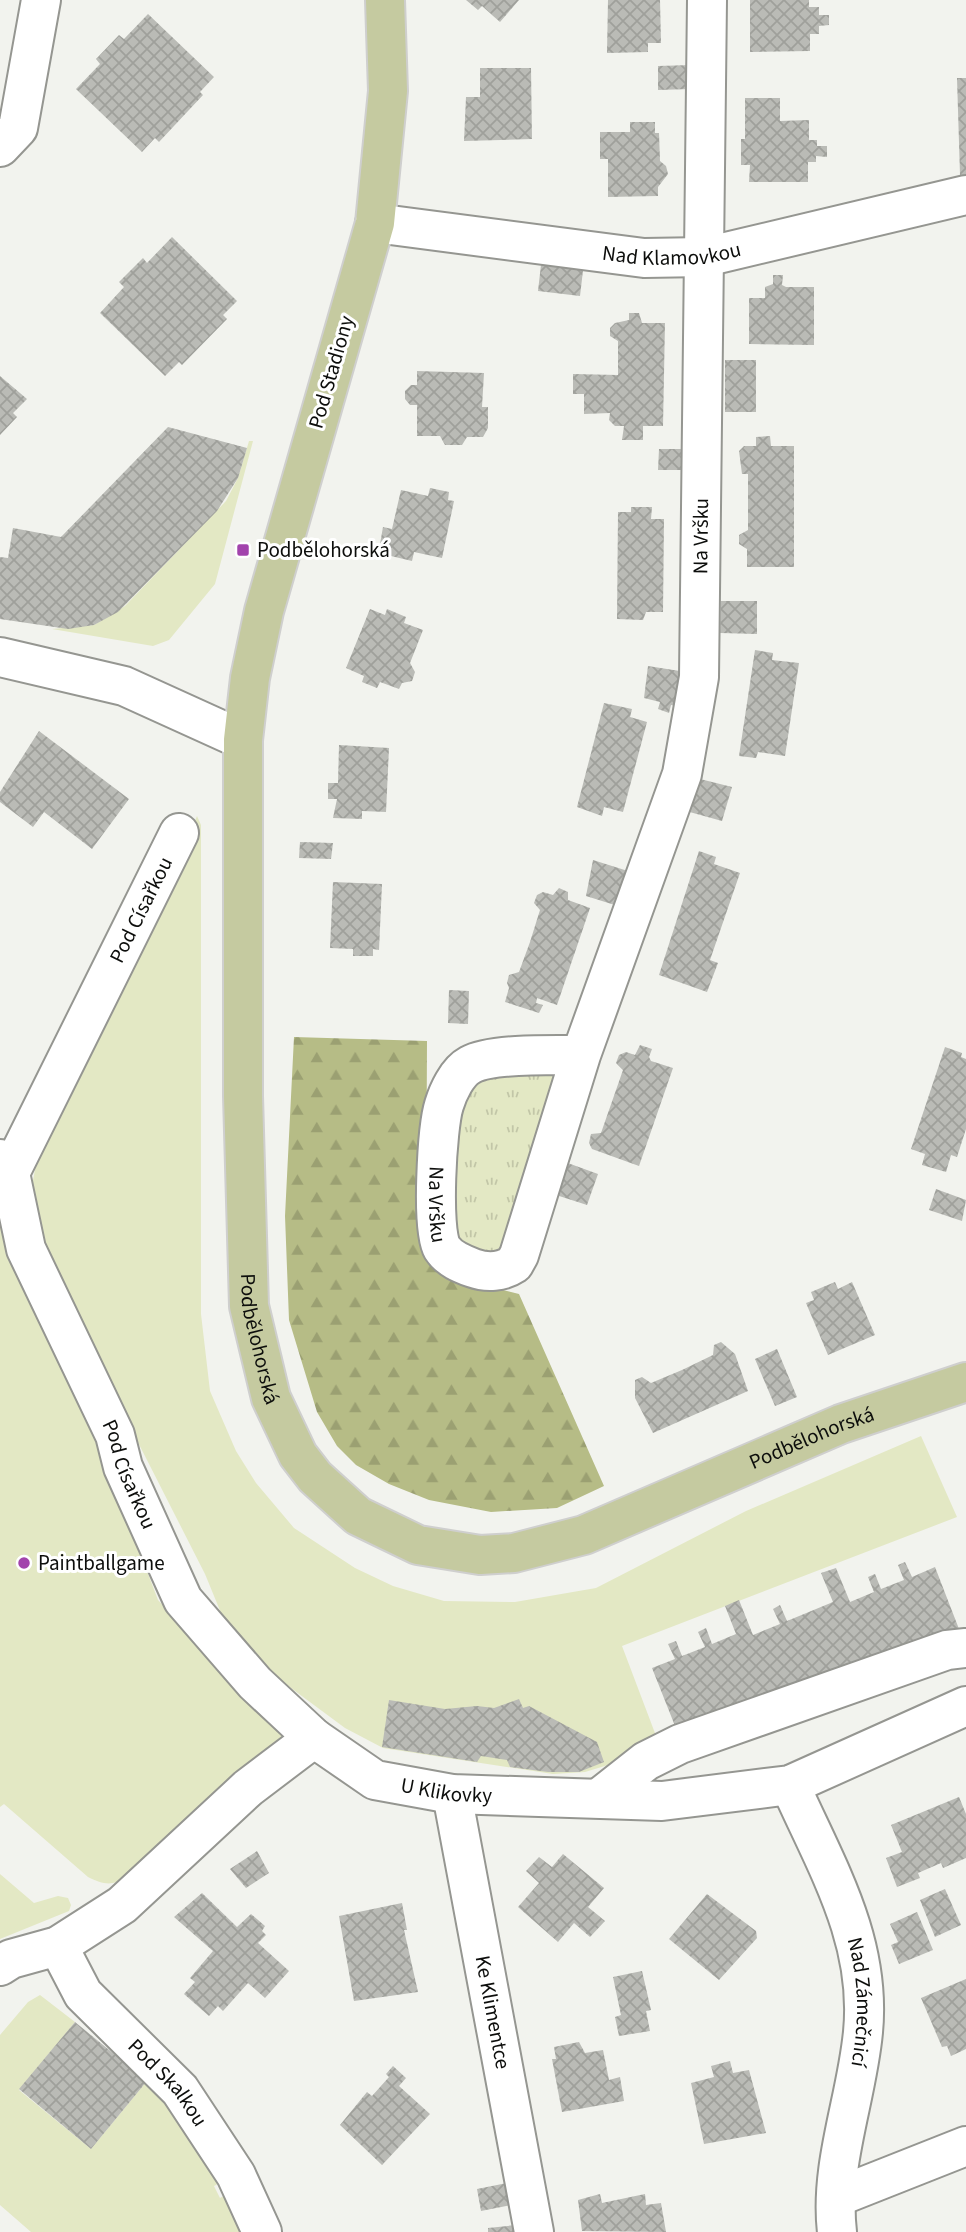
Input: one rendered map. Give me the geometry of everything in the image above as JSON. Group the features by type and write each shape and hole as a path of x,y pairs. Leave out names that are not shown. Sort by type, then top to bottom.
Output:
{"main road":[{"name":"Pod Stadiony","path":"243,740 256,645 374,223 388,91 385,0"},
{"name":"Podbělohorská","path":"243,740 243,1096 249,1306 262,1366 285,1429 298,1455 336,1498 387,1533 418,1545 469,1554 514,1553 584,1535 841,1424 966,1382"}],"street":[{"path":"0,147 18,128 41,0"},
{"name":"Na Vršku","path":"581,1055 484,1060 466,1067 457,1079 441,1118 435,1222 441,1247 447,1255 480,1271 506,1269 514,1265 581,1055 682,774 699,677 707,0"},
{"name":"Nad Klamovkou","path":"374,223 644,258 705,257 966,195"},
{"path":"0,657 124,686 243,740"},
{"name":"Pod Císařkou","path":"179,833 5,1166 26,1249 116,1434 123,1467 183,1600 255,1683 314,1738"},
{"path":"599,1798 646,1761 680,1744 947,1650 966,1648"},
{"name":"U Klikovky","path":"314,1738 375,1780 452,1794 662,1801 790,1785 966,1706"},
{"path":"0,1966 11,1959 58,1946 122,1905 248,1788 314,1738"},
{"name":"Nad Zámečnicí","path":"790,1785 846,1911 860,1950 863,1970 863,2034 837,2214"},
{"name":"Ke Klimentce","path":"452,1794 534,2232"},
{"name":"Pod Skalkou","path":"58,1946 83,1994 180,2090 236,2175 262,2232"},
{"path":"837,2214 966,2146"}],"green space":[{"path":"249,441 253,441 215,584 169,640 153,646 52,629 94,625 125,606 226,501 238,478"},
{"path":"197,816 201,825 201,1314 210,1391 236,1451 256,1483 294,1528 355,1568 393,1586 444,1601 515,1602 596,1588 746,1511 921,1436 957,1517 622,1646 661,1749 585,1772 553,1774 383,1748 345,1728 268,1671 221,1613 205,1574 34,1238 32,1186 36,1164 125,981"},
{"path":"294,1037 427,1041 426,1250 439,1274 519,1294 604,1486 557,1508 491,1512 429,1500 389,1484 356,1465 337,1446 317,1412 289,1320 285,1216"},
{"path":"546,1072 559,1080 507,1246 489,1260 456,1249 449,1140 470,1077"},
{"path":"0,1213 6,1254 80,1395 158,1600 232,1679 303,1735 128,1877 113,1883 103,1883 88,1877 4,1804 0,1807"},
{"path":"0,1874 34,1903 58,1896 68,1898 71,1905 69,1911 0,1939"},
{"path":"40,1995 75,2022 19,2090 91,2149 147,2081 170,2103 222,2182 214,2186 220,2198 227,2194 240,2232 31,2232 0,2205 0,2035 28,2002"}],"building":[{"path":"466,0 519,0 500,22 482,6 478,10"},
{"path":"608,0 660,0 661,43 648,43 648,52 607,53"},
{"path":"750,0 809,0 809,7 819,7 819,15 829,15 829,25 819,26 819,34 810,34 810,51 750,52"},
{"path":"148,14 214,77 200,92 203,95 159,142 155,138 142,152 76,89 100,64 96,59 119,35 124,39"},
{"path":"691,65 691,89 658,90 658,66"},
{"path":"480,68 531,68 532,139 464,141 466,97 480,97"},
{"path":"957,78 966,78 966,175 960,175"},
{"path":"745,98 780,98 780,121 809,120 809,140 817,140 817,146 827,146 827,157 816,156 816,162 808,162 808,182 749,182 750,165 741,165 741,139 745,139"},
{"path":"630,122 655,122 655,133 659,133 660,161 666,166 668,174 658,187 658,196 608,197 608,159 600,159 600,132 630,132"},
{"path":"172,237 237,301 223,315 227,319 182,365 179,362 165,376 100,313 124,287 119,282 143,258 147,263"},
{"path":"542,256 584,262 580,296 538,291"},
{"path":"773,275 783,275 782,285 786,287 814,287 814,345 749,344 749,298 765,298 765,287 773,284"},
{"path":"629,313 639,313 642,323 665,323 663,426 643,426 643,440 622,440 624,426 615,426 609,420 610,413 584,414 584,394 573,394 573,374 618,375 618,341 610,336 610,328 615,323 629,320"},
{"path":"725,360 756,360 756,412 725,412"},
{"path":"417,371 484,373 482,407 488,407 488,428 483,437 467,437 462,445 445,445 440,436 417,436 417,405 410,405 405,399 405,391 411,385 417,385"},
{"path":"0,376 27,399 13,413 17,417 0,435"},
{"path":"168,427 247,448 238,478 217,511 118,612 94,625 68,629 0,619 0,557 8,558 13,528 61,537"},
{"path":"770,436 771,446 794,446 794,567 747,567 747,549 739,544 739,535 748,530 748,474 742,474 739,451 744,446 756,446 756,437"},
{"path":"659,449 688,449 688,470 658,470"},
{"path":"430,488 449,492 448,500 454,501 442,558 414,552 412,561 374,552 376,543 380,544 383,527 392,529 401,490 428,496"},
{"path":"631,507 652,507 651,519 664,519 663,612 646,612 643,620 617,619 618,512 631,512"},
{"path":"721,601 757,601 757,634 720,633"},
{"path":"370,609 385,615 387,609 406,617 404,623 423,630 410,663 415,672 412,681 402,683 399,689 380,682 377,688 362,682 364,676 346,668"},
{"path":"755,650 773,653 772,660 799,663 785,756 758,752 756,758 739,756"},
{"path":"648,666 686,672 681,707 671,705 669,713 658,709 660,702 644,698"},
{"path":"604,703 632,709 630,717 647,722 623,812 604,807 602,816 577,807"},
{"path":"39,731 129,799 92,849 44,812 33,827 0,802 0,792"},
{"path":"339,745 389,748 386,812 362,811 362,819 333,818 337,799 328,799 328,783 338,783"},
{"path":"696,778 732,787 722,821 686,811"},
{"path":"300,842 333,843 331,859 299,858"},
{"path":"699,851 716,857 714,864 740,873 710,960 718,963 707,992 659,975"},
{"path":"593,860 631,872 618,906 586,896"},
{"path":"333,882 382,884 379,950 373,949 373,956 353,956 353,949 330,948"},
{"path":"559,888 568,892 568,900 590,908 557,1005 537,998 536,1003 543,1005 539,1013 505,1002 509,988 507,983 509,975 519,972 530,942 540,910 534,903 537,895 543,892 553,895"},
{"path":"449,990 469,991 468,1024 448,1023"},
{"path":"640,1045 652,1049 649,1057 651,1061 673,1068 639,1166 592,1149 589,1143 591,1134 601,1133 623,1070 616,1063 619,1055 626,1052 635,1055"},
{"path":"945,1047 962,1053 961,1057 966,1059 966,1129 957,1157 951,1155 946,1172 922,1165 925,1154 911,1149"},
{"path":"565,1162 598,1174 587,1205 553,1194"},
{"path":"936,1189 966,1200 962,1221 929,1210"},
{"path":"835,1282 838,1289 852,1282 875,1335 828,1355 806,1303 814,1300 811,1292"},
{"path":"721,1342 735,1354 748,1391 653,1433 635,1398 635,1380 642,1377 651,1383 682,1370 713,1355 714,1345"},
{"path":"777,1349 797,1397 775,1406 755,1359"},
{"path":"905,1562 912,1577 935,1567 959,1629 864,1667 677,1731 652,1668 675,1659 668,1644 676,1641 682,1656 705,1647 698,1632 706,1628 712,1644 736,1634 725,1606 739,1600 753,1635 780,1624 773,1609 780,1605 787,1621 833,1602 821,1573 836,1568 850,1602 874,1592 868,1577 875,1574 881,1589 904,1580 898,1565"},
{"path":"519,1699 523,1708 529,1706 597,1742 604,1762 579,1772 548,1772 510,1767 507,1760 481,1756 477,1762 382,1747 389,1700 445,1709 477,1706 494,1708"},
{"path":"959,1797 966,1814 966,1858 943,1868 941,1863 918,1873 920,1878 897,1887 886,1858 902,1852 891,1825"},
{"path":"257,1851 269,1873 246,1888 230,1869"},
{"path":"563,1854 604,1888 588,1907 605,1921 590,1937 574,1923 558,1942 518,1907 539,1883 526,1871 539,1857 552,1867"},
{"path":"945,1889 961,1925 935,1937 920,1900"},
{"path":"202,1893 237,1927 251,1914 265,1926 262,1931 266,1935 258,1943 289,1971 265,1998 248,1983 223,2011 218,2006 209,2016 184,1994 195,1982 190,1978 213,1951 174,1917"},
{"path":"707,1894 756,1931 757,1938 719,1980 669,1939"},
{"path":"402,1903 407,1930 404,1930 418,1992 354,2001 339,1916"},
{"path":"917,1912 933,1950 899,1964 891,1945 898,1942 890,1924"},
{"path":"642,1971 651,2010 646,2011 650,2031 619,2036 615,2017 621,2015 613,1977"},
{"path":"966,1979 966,2049 951,2056 947,2046 942,2047 921,1998"},
{"path":"75,2022 147,2081 91,2149 19,2089"},
{"path":"579,2042 585,2053 603,2050 609,2080 620,2077 624,2101 562,2112 552,2059 556,2059 554,2047"},
{"path":"730,2061 733,2073 749,2070 766,2133 704,2144 691,2083 714,2077 711,2066"},
{"path":"393,2066 406,2078 399,2086 430,2114 382,2165 340,2125 367,2092 372,2096 389,2077 386,2074"},
{"path":"507,2183 511,2205 481,2211 477,2189"},
{"path":"600,2194 602,2203 645,2194 646,2205 661,2203 666,2232 582,2231 578,2200"},
{"path":"516,2225 516,2232 488,2232 488,2228"}],"place":[{"name":"Podbělohorská","path":"243,550"},
{"name":"Paintballgame","path":"24,1563"}]}
